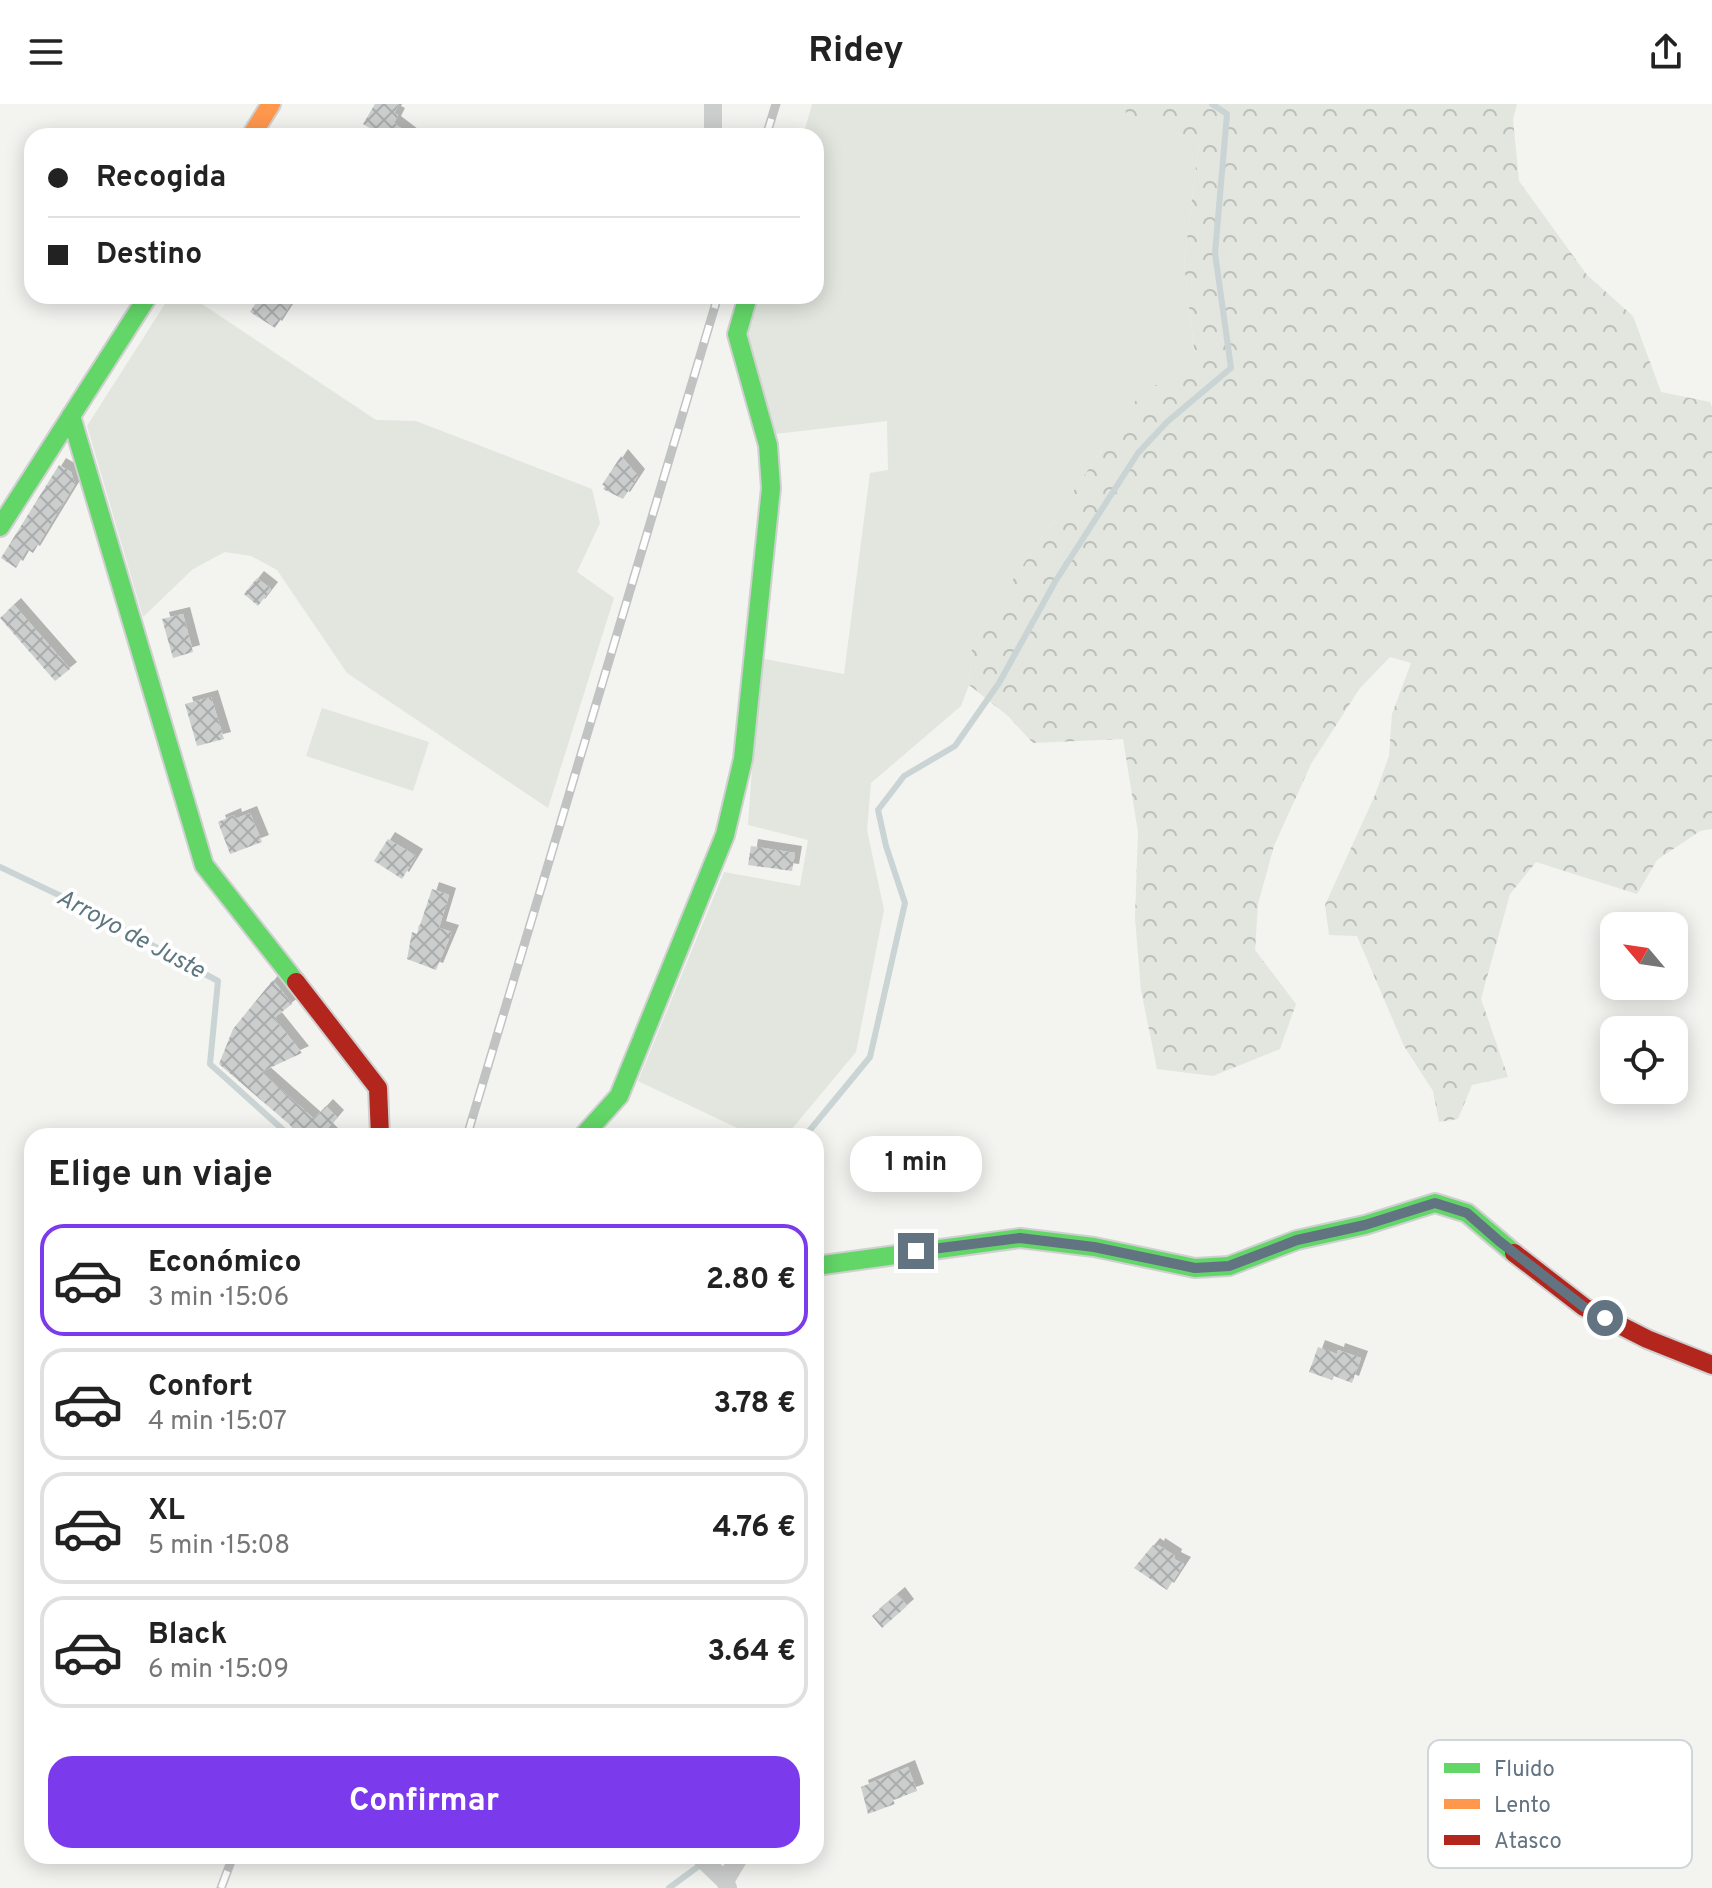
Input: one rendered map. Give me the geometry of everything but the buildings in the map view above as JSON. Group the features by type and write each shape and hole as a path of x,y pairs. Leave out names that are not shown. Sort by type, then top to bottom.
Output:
{"street":[{"path":"256,128 271,104"},
{"path":"713,104 713,128"},
{"path":"0,527 143,304"},
{"path":"590,1128 619,1096 725,835 743,759 771,488 768,445 737,334 746,304"},
{"path":"71,416 204,865 378,1088 380,1128"},
{"path":"824,1265 1020,1238 1094,1247 1195,1268 1229,1266 1297,1240 1365,1225 1435,1203 1467,1213 1584,1307 1647,1339 1712,1365"},
{"path":"707,1864 722,1880"}],"green space":[{"path":"812,104 1125,104 1127,115 1199,142 1184,264 1195,357 1136,400 1003,594 972,647 969,685 961,706 871,783 867,830 884,910 856,1052 793,1128 737,1128 638,1081 724,872 800,886 808,840 748,825 760,658 844,674 870,473 888,470 887,421 775,434 745,327 753,304 824,304 824,128 805,128"},
{"path":"1125,104 1517,104 1513,119 1519,181 1587,275 1633,316 1661,392 1710,402 1712,407 1712,829 1700,831 1657,860 1637,894 1536,862 1510,894 1481,999 1508,1077 1472,1085 1458,1119 1439,1122 1433,1091 1404,1046 1357,936 1329,935 1325,905 1375,795 1389,756 1392,714 1411,663 1390,657 1360,688 1311,764 1274,846 1258,904 1255,950 1296,1004 1280,1049 1213,1076 1157,1069 1141,990 1135,918 1138,832 1123,739 1033,743 1008,716 969,685 972,647 1003,594 1136,400 1195,356 1184,264 1199,142 1126,115"},
{"path":"165,304 202,304 376,420 416,421 592,489 600,523 577,572 614,598 548,808 347,673 277,570 251,556 225,552 193,569 143,617 87,426"},
{"path":"322,708 429,742 413,791 306,756"}],"waterway":[{"path":"812,1128 870,1057 905,903 878,810 904,776 955,746 999,683 1055,582 1138,453 1167,422 1231,368 1215,253 1227,114 1212,104"},
{"name":"Arroyo de Juste","path":"0,867 63,897 218,981 210,1064 281,1128"},
{"path":"669,1888 702,1864"}],"railway":[{"path":"768,128 776,104"},
{"path":"469,1128 716,304"},
{"path":"221,1888 230,1864"}],"traffic: fast":[{"path":"0,527 143,304"},
{"path":"590,1128 619,1096 725,835 743,759 771,488 768,445 737,334 746,304"},
{"path":"71,416 204,865 296,982"},
{"path":"824,1265 1020,1238 1094,1247 1195,1268 1229,1266 1297,1240 1365,1225 1435,1203 1467,1213 1514,1253"}],"traffic: slow":[{"path":"256,128 271,104"}],"traffic: jam":[{"path":"296,982 378,1088 380,1128"},
{"path":"1514,1253 1584,1307 1647,1339 1712,1365"}],"route":[{"path":"916,1251 1020,1238 1094,1247 1195,1268 1229,1266 1297,1240 1365,1225 1435,1203 1467,1213 1584,1307 1605,1318"}]}
